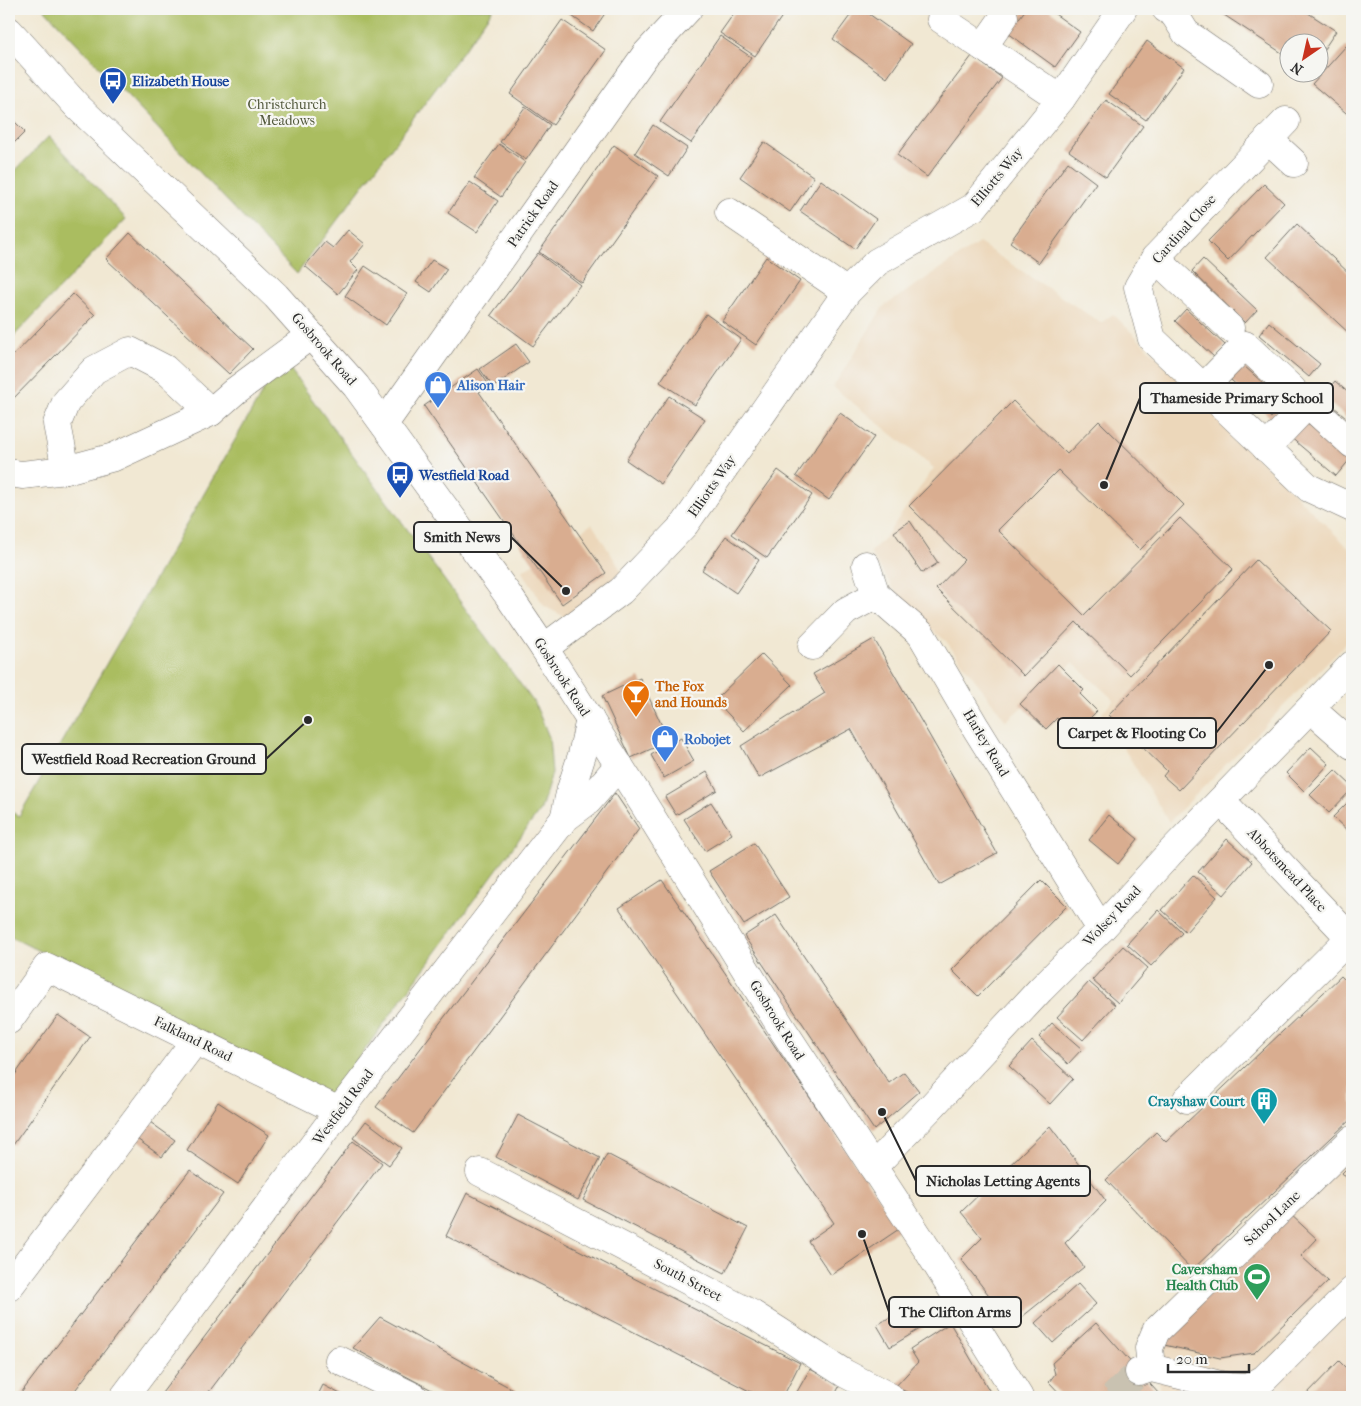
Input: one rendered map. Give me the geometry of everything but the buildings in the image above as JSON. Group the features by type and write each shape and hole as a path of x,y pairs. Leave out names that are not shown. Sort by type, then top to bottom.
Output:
{"street":[{"name":"Patrick Road","path":"384,424 646,54 688,9"},
{"name":"Elliotts Way","path":"544,648 621,591 685,524 847,292 878,262 974,207 1061,99 1123,9"},
{"path":"1170,11 1186,33 1259,84"},
{"path":"982,47 1004,17"},
{"path":"941,19 1061,99"},
{"name":"Gosbrook Road","path":"9,31 78,107 276,296 356,386 508,595 544,648 783,1030 929,1252 1019,1397"},
{"name":"Cardinal Close","path":"1294,164 1277,130 1155,258 1138,287 1152,339 1309,488 1352,508"},
{"path":"729,212 847,292"},
{"path":"1155,258 1230,328"},
{"path":"9,473 22,474 66,470 114,457 211,412 311,334"},
{"path":"1203,388 1245,345 1292,389"},
{"path":"66,470 57,424 66,402 94,370 130,352 165,369 211,412"},
{"path":"1266,448 1308,404 1352,444"},
{"path":"812,646 846,611 876,595 866,565"},
{"name":"Harley Road","path":"876,595 921,634 976,728 1101,929"},
{"name":"Wolsey Road","path":"873,1167 1040,990 1101,929 1169,854 1352,665"},
{"path":"1311,709 1352,745"},
{"name":"Westfield Road","path":"564,819 590,719"},
{"name":"Westfield Road","path":"124,1397 339,1111 564,819 588,801 618,765"},
{"name":"Abbotsmead Place","path":"1221,801 1351,939"},
{"path":"1187,1098 1351,939"},
{"name":"Falkland Road","path":"9,1020 47,968 339,1111"},
{"path":"9,1287 195,1040"},
{"name":"School Lane","path":"1351,1294 1264,1379 1248,1388 1229,1387 1145,1370 1149,1348 1156,1331 1352,1140"},
{"name":"South Street","path":"480,1172 752,1314 844,1373 890,1397"},
{"path":"339,1360 414,1397"}],"shaded area":[{"path":"979,243 1101,323 1113,314 1352,551 1352,637 1169,822 1102,713 1114,700 1073,663 1006,721 946,641 907,609 870,553 886,536 934,468 833,387 883,307"},
{"path":"592,524 624,575 565,617 544,606 522,571"},
{"path":"1352,1152 1352,1397 1157,1397 1159,1394 1160,1344"}],"green space":[{"name":"Christchurch Meadows","path":"44,9 493,9 297,274"},
{"path":"49,136 126,219 9,341 9,177"},
{"path":"282,358 535,704 549,737 552,773 541,809 331,1096 9,936 9,811 19,816"}],"tunnel":[{"path":"1113,1397 1139,1372"}],"place":[{"name":"Elizabeth House","path":"113,105"},
{"name":"Alison Hair","path":"438,409"},
{"name":"Thameside Primary School","path":"1104,485"},
{"name":"Westfield Road","path":"400,499"},
{"name":"Smith News","path":"566,591"},
{"name":"Carpet & Flooting Co","path":"1269,665"},
{"name":"The Fox and Hounds","path":"636,718"},
{"name":"Westfield Road Recreation Ground","path":"308,720"},
{"name":"Robojet","path":"665,763"},
{"name":"Nicholas Letting Agents","path":"882,1112"},
{"name":"Crayshaw Court","path":"1264,1125"},
{"name":"The Clifton Arms","path":"862,1234"},
{"name":"Caversham Health Club","path":"1257,1301"}]}
